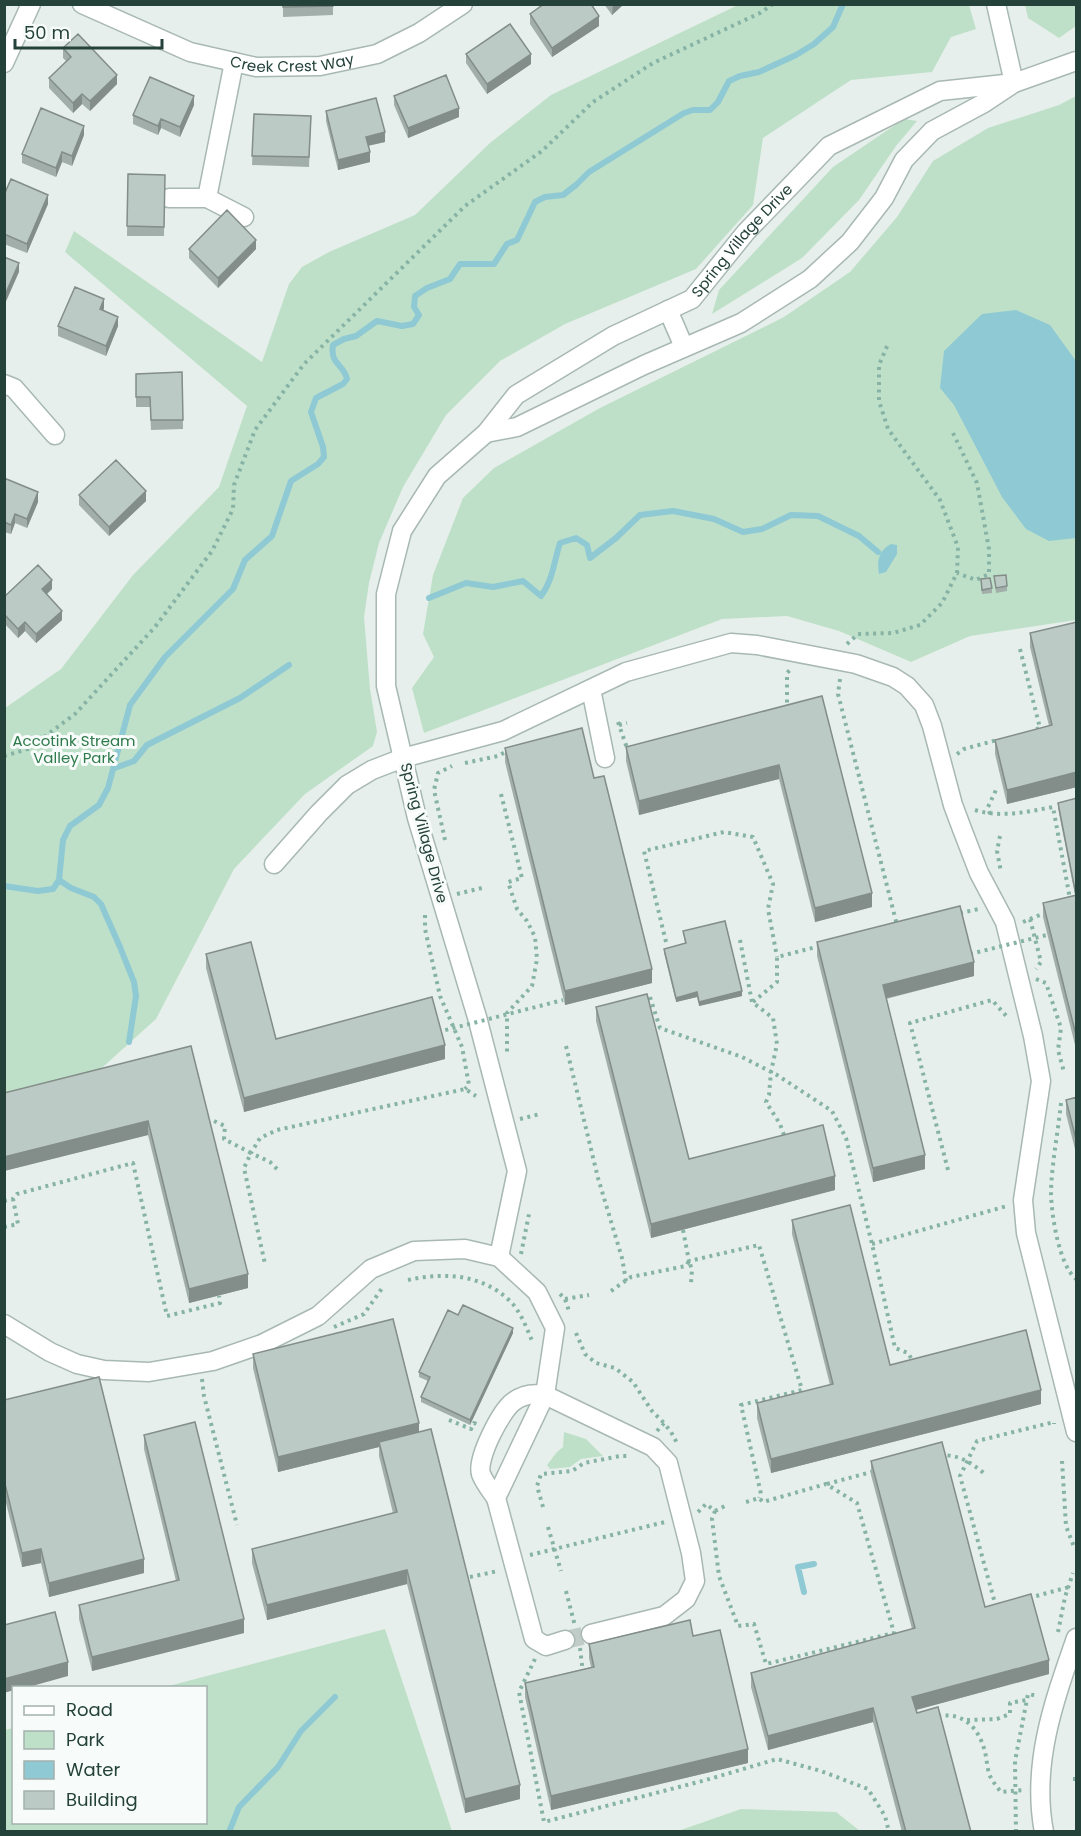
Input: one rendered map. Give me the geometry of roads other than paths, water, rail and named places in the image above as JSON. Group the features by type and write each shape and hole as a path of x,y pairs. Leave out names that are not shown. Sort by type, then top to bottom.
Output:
{"street":[{"path":"4,63 31,4"},
{"name":"Creek Crest Way","path":"82,4 190,52 256,67 320,66 377,54 419,33 463,4"},
{"path":"996,4 1014,83"},
{"name":"Spring Village Drive","path":"499,1257 517,1171 471,998 417,818 386,686 386,594 402,531 437,476 486,433 516,395 613,336 692,298 746,232 829,146 940,91 1014,83 1077,61"},
{"path":"207,198 234,62"},
{"name":"Spring Village Drive","path":"486,433 517,427 644,364 741,322 810,279 850,242 884,198 904,160 932,130 984,103 1014,83"},
{"path":"169,198 207,198 244,217"},
{"path":"668,310 684,347"},
{"path":"4,384 14,388 55,435"},
{"path":"274,864 347,785 372,770 403,758 503,731 626,672 731,643 757,645 856,664 893,677 907,686 924,705 933,726 953,805 979,873 1005,922 1033,1036 1041,1081 1023,1200 1026,1233 1077,1432"},
{"path":"591,688 605,758"},
{"path":"4,1324 50,1352 77,1364 104,1371 149,1372 213,1361 262,1344 318,1316 371,1269 414,1251 465,1249 499,1257 537,1292 555,1328 545,1395 496,1498"},
{"path":"565,1640 546,1646 534,1639 496,1498 480,1472 481,1459 499,1420 513,1402 532,1393 545,1395 653,1447 668,1462 692,1553 695,1581 686,1599 664,1616 591,1634"},
{"path":"1044,1832 1040,1813 1042,1755 1053,1702 1077,1638"}],"water":[{"path":"1016,310 1050,325 1076,361 1076,538 1049,541 1026,529 1002,497 954,405 940,388 944,351 982,314"},
{"path":"891,544 897,545 897,554 886,572 879,574 879,557 883,550"}],"waterway":[{"path":"4,886 38,891 53,889 59,880 63,840 70,826 99,805 108,788 130,705 165,657 233,589 245,560 272,536 291,481 318,464 324,457 323,447 311,412 316,398 343,384 347,379 333,356 333,345 356,336 377,321 402,326 413,324 419,315 414,307 415,296 427,288 450,279 460,264 494,264 507,244 517,240 535,202 545,197 563,195 589,172 684,113 693,110 710,110 718,102 729,81 759,72 814,44 833,27 843,4"},
{"path":"429,598 466,583 493,587 523,581 541,596 551,577 560,543 576,538 587,545 590,558 640,515 673,511 714,519 743,532 762,529 791,515 818,516 859,536 878,552"},
{"path":"115,768 134,761 147,745 240,698 289,665"},
{"path":"59,880 71,888 94,897 101,904 120,947 134,982 136,996 129,1042"},
{"path":"804,1592 798,1567 814,1564"},
{"path":"229,1832 239,1807 278,1767 301,1731 335,1697"}],"tunnel":[{"path":"565,1640 591,1634"}],"park label":[{"name":"Accotink Stream Valley Park","path":"74,750"}]}
